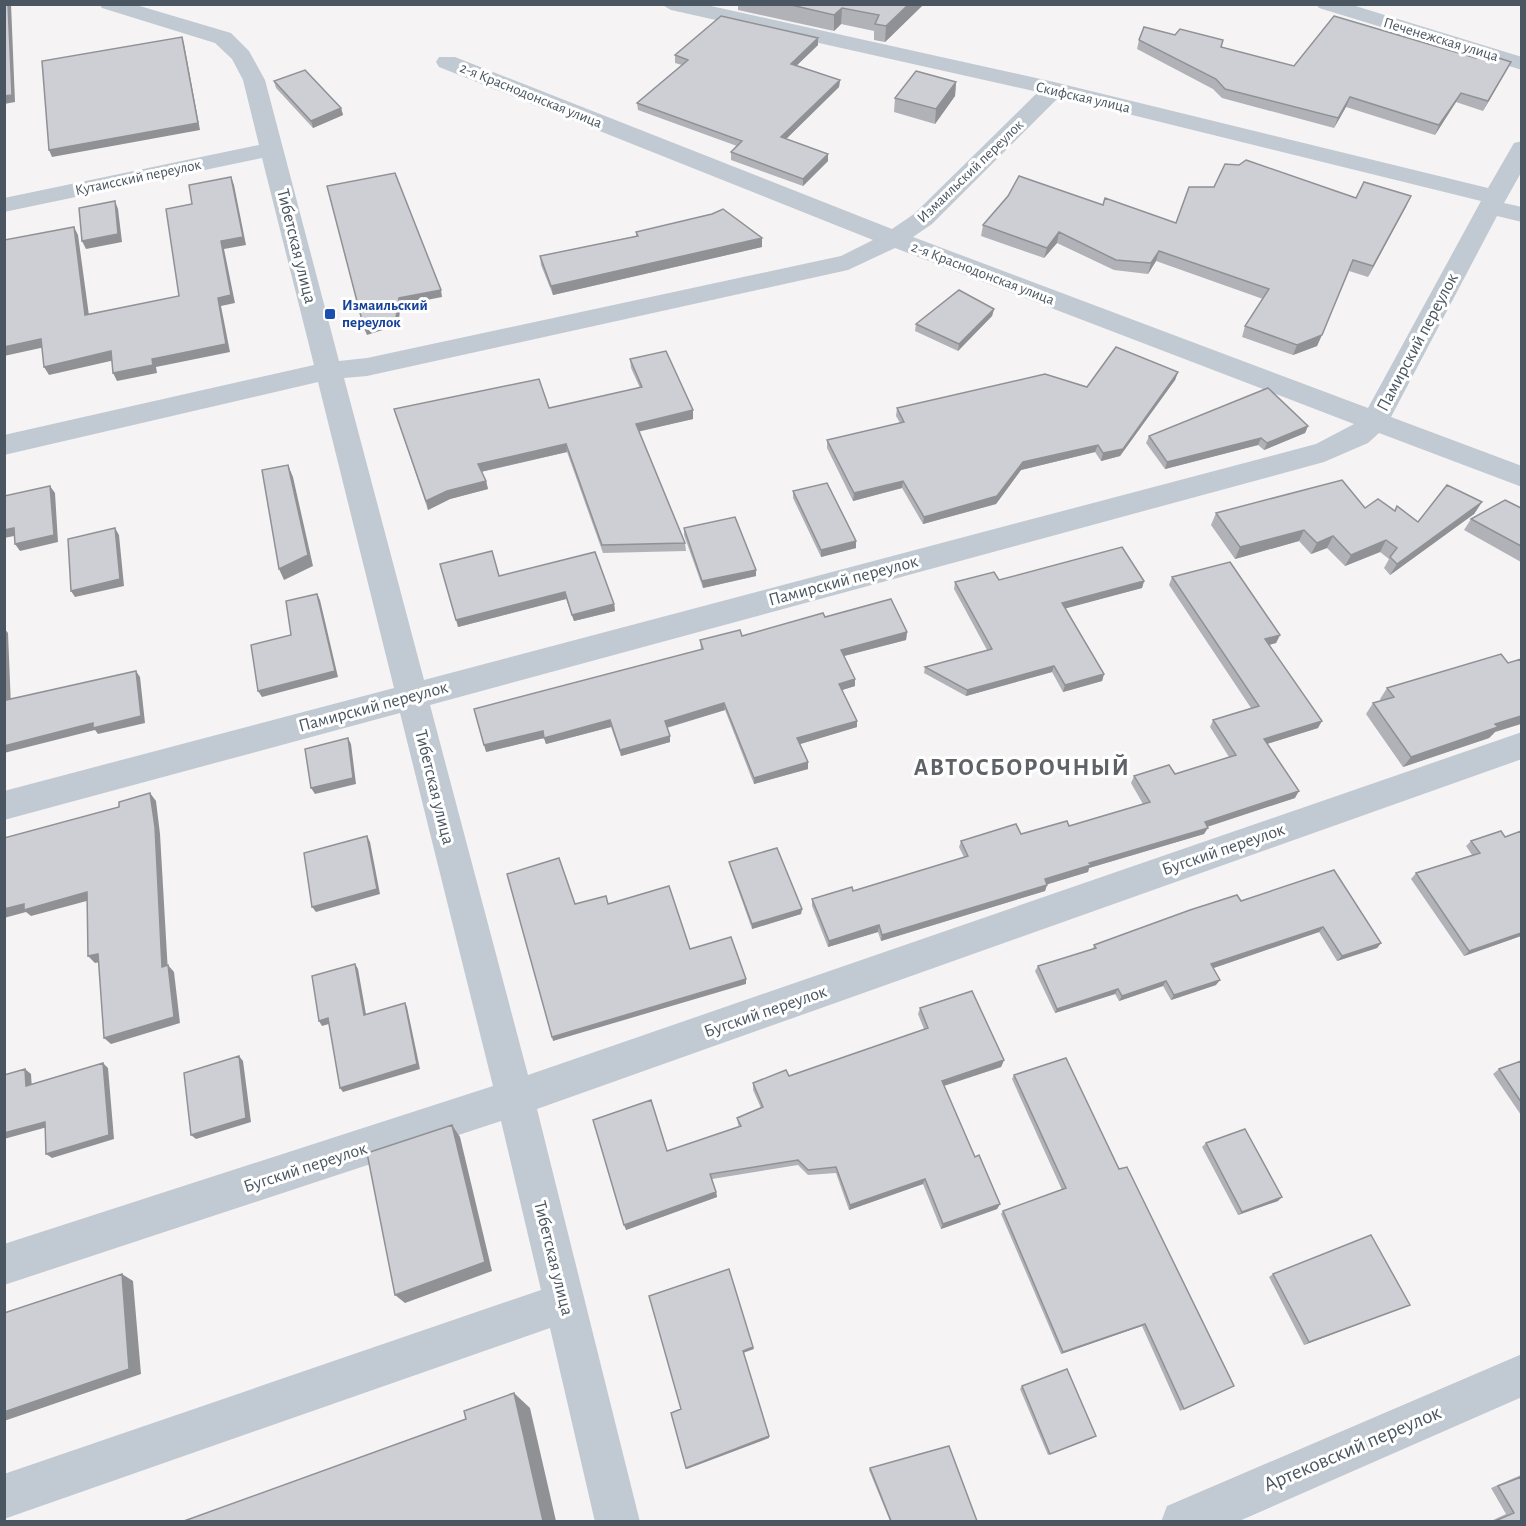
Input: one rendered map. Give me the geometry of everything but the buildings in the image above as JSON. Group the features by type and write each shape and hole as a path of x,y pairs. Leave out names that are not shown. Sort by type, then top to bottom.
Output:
{"street":[{"name":"Тибетская улица","path":"109,4 223,38 241,56 254,80 515,1098 618,1521"},
{"name":"Скифская улица","path":"671,4 1054,89 1491,202 1521,214"},
{"path":"753,23 770,4"},
{"name":"Печенежская улица","path":"1326,4 1521,64"},
{"name":"2-я Краснодонская улица","path":"447,62 894,239 1521,477"},
{"name":"Измаильский переулок","path":"4,445 328,371 367,368 848,262 894,239 923,219 1054,89"},
{"name":"Памирский переулок","path":"4,806 1324,452 1358,436 1374,422 1521,148"},
{"name":"Кутаисский переулок","path":"4,205 272,149"},
{"name":"Бугский переулок","path":"4,1265 515,1098 1521,745"},
{"path":"4,1497 565,1302"},
{"name":"Артековский переулок","path":"1183,1521 1521,1375"}],"place":[{"name":"Измаильский переулок","path":"330,314"}],"district":[{"name":"АВТОСБОРОЧНЫЙ","path":"1022,767"}]}
